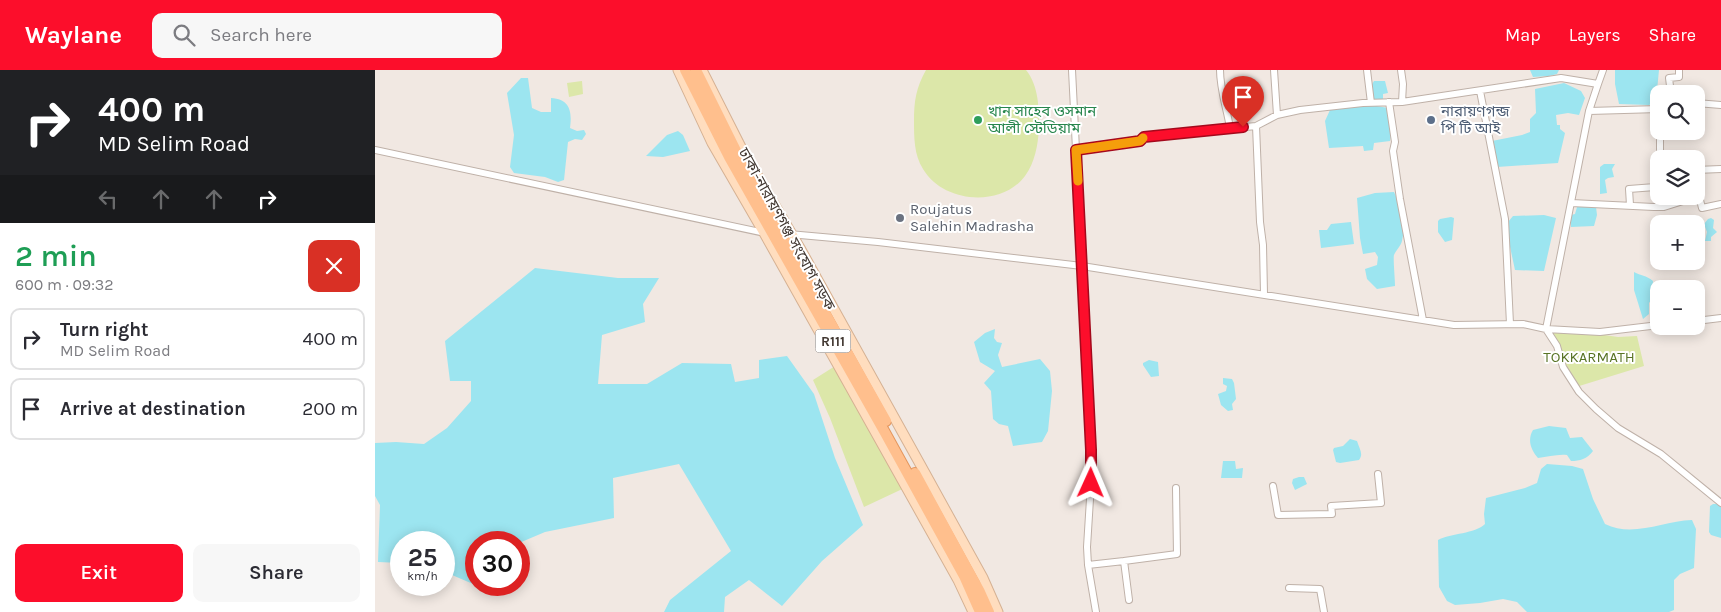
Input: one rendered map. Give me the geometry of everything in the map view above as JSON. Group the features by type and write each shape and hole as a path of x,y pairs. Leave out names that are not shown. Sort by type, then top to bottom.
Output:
{"main road":[{"name":"ঢাকা-নারায়ণগঞ্জ সংযোগ সড়ক","path":"685,70 767,233 884,431 964,576 981,612"},
{"name":"ঢাকা-নারায়ণগঞ্জ সংযোগ সড়ক","path":"696,70 753,185 787,234 989,612"}],"street":[{"path":"677,70 712,143 767,233 958,580 973,612"},
{"path":"703,70 787,234 983,578 998,612"},
{"path":"1072,70 1092,467 1087,547 1096,612"},
{"path":"1220,70 1219,81 1227,107 1230,128"},
{"path":"1274,70 1277,115"},
{"path":"1367,70 1371,103"},
{"path":"1401,70 1403,84 1402,102"},
{"path":"1603,70 1589,111 1546,330 1557,346 1563,367 1579,392 1596,409 1618,428 1661,454 1721,503"},
{"path":"1669,85 1669,78 1679,77 1679,70"},
{"path":"1076,150 1140,141 1144,137 1255,126 1277,115 1317,108 1402,102 1561,78 1599,84"},
{"path":"1480,91 1505,219 1510,324"},
{"path":"1389,102 1395,142 1393,151 1400,199 1423,320"},
{"path":"1705,104 1721,105"},
{"path":"1589,111 1650,109"},
{"path":"1255,126 1264,294"},
{"path":"375,150 767,233"},
{"path":"1705,170 1721,169"},
{"path":"1630,205 1629,189 1650,187"},
{"path":"1571,203 1664,207 1699,196 1702,208 1721,204"},
{"path":"787,234 878,242 1082,266 1454,325 1523,324 1546,330 1600,332 1650,326"},
{"path":"1705,320 1721,317"},
{"path":"1273,486 1278,515 1332,514 1331,506 1381,503 1378,474"},
{"path":"1088,565 1177,554 1177,488"},
{"path":"1124,561 1129,600"},
{"path":"1289,588 1321,589 1324,612"}],"green space":[{"path":"926,70 1026,70 1036,90 1039,135 1031,165 1025,176 1015,186 1002,193 987,197 958,195 944,189 932,180 923,169 915,146 914,114 918,89"},
{"path":"582,81 583,94 569,97 567,83"},
{"name":"TOKKARMATH","path":"1577,331 1618,337 1637,336 1644,366 1576,387 1548,333"},
{"path":"843,361 913,484 864,507 830,418 813,380"}],"water":[{"path":"1530,70 1559,70 1557,74 1533,77"},
{"path":"1615,70 1659,70 1658,85 1650,85 1649,105 1619,104 1615,84"},
{"path":"521,78 528,78 532,108 541,112 551,112 551,98 563,101 569,108 571,117 570,128 577,131 584,130 586,134 582,140 575,139 568,142 564,180 558,182 545,177 514,173 510,167 514,135 507,93"},
{"path":"1374,81 1385,81 1388,93 1383,94 1383,99 1372,100 1371,86"},
{"path":"1564,83 1581,91 1585,98 1579,115 1568,113 1556,115 1557,125 1560,125 1560,129 1565,133 1558,163 1497,167 1492,141 1530,132 1530,119 1536,113 1535,89"},
{"path":"1371,105 1388,108 1391,132 1390,141 1374,143 1373,150 1364,151 1363,146 1329,148 1325,121 1330,110"},
{"path":"678,131 683,135 690,151 663,157 646,156 667,135"},
{"path":"1604,164 1615,164 1612,169 1614,177 1605,180 1607,193 1600,194 1600,167"},
{"path":"1394,192 1401,210 1403,222 1401,243 1394,255 1395,286 1377,289 1367,279 1365,269 1377,265 1378,257 1375,252 1363,254 1357,198 1375,193"},
{"path":"1582,205 1596,207 1597,215 1594,226 1571,227 1571,215 1575,214 1577,207"},
{"path":"1544,215 1556,218 1544,271 1515,270 1509,242 1508,222 1513,216"},
{"path":"1451,217 1454,218 1452,240 1445,242 1438,232 1438,221"},
{"path":"1708,219 1714,220 1713,228 1717,232 1711,237 1711,241 1705,241 1707,232 1705,223"},
{"path":"1351,222 1354,244 1321,248 1319,230 1327,230 1331,224"},
{"path":"535,268 618,278 659,278 643,304 645,322 602,335 598,384 647,384 682,363 731,364 735,382 759,378 759,360 787,356 814,394 835,458 863,525 822,561 782,606 749,580 725,597 724,612 664,612 670,600 731,551 679,464 613,478 614,518 545,532 530,538 530,531 465,531 465,581 455,576 455,531 390,531 390,563 378,562 380,505 375,496 375,443 424,444 447,428 471,401 471,381 450,381 445,341"},
{"path":"1634,272 1651,280 1649,314 1643,319 1634,290"},
{"path":"995,329 994,338 997,342 1002,343 998,355 1002,367 1040,359 1050,371 1052,391 1048,431 1042,442 1013,446 1008,426 999,424 993,419 991,391 984,383 995,371 980,362 974,342 985,333"},
{"path":"1149,360 1158,362 1159,376 1151,377 1143,365 1143,363"},
{"path":"1223,378 1232,379 1234,383 1236,399 1232,404 1233,410 1228,411 1221,405 1218,394 1226,391 1227,386 1223,384"},
{"path":"1549,426 1566,428 1570,438 1582,437 1593,451 1586,458 1577,461 1571,461 1567,455 1538,458 1533,452 1531,434 1533,430"},
{"path":"1350,439 1357,441 1361,451 1359,460 1336,462 1334,448 1343,446"},
{"path":"1223,461 1235,461 1236,469 1243,468 1242,478 1221,478"},
{"path":"1547,464 1583,469 1593,499 1605,524 1616,528 1637,529 1692,520 1696,529 1694,568 1680,574 1674,580 1674,610 1669,612 1527,612 1517,602 1503,599 1455,605 1447,601 1439,587 1438,540 1481,527 1485,524 1486,498 1537,483 1541,469"},
{"path":"1304,477 1307,484 1295,490 1292,483 1293,479"},
{"path":"1713,504 1721,507 1721,538 1711,535 1709,532 1710,506"}],"slow traffic":[{"path":"1078,181 1076,150 1140,141 1143,138"}],"place":[{"name":"খান সাহেব ওসমান আলী স্টেডিয়াম","path":"978,120"},
{"name":"নারায়ণগন্জ পি টি আই","path":"1431,120"},
{"name":"Roujatus Salehin Madrasha","path":"900,218"}],"route":[{"path":"1091,483 1092,467 1076,150 1140,141 1144,137 1243,127"}]}
